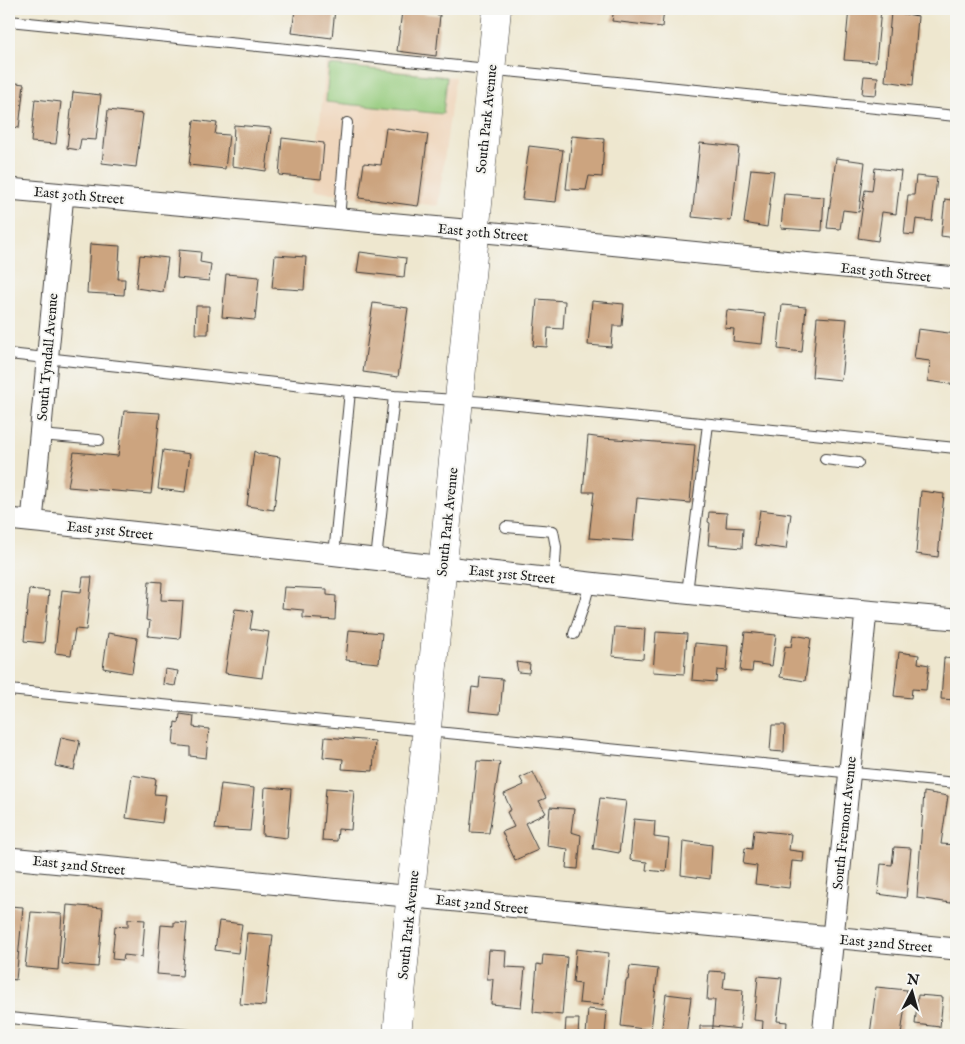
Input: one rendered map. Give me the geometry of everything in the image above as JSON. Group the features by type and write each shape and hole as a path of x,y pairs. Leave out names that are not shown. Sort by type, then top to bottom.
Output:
{"main road":[{"name":"South Park Avenue","path":"397,1035 497,9"}],"street":[{"name":"East 30th Street","path":"9,189 475,231 956,278"},
{"name":"South Tyndall Avenue","path":"32,521 63,194"},
{"name":"East 31st Street","path":"9,519 866,612 956,619"},
{"name":"South Fremont Avenue","path":"823,1035 866,612"},
{"name":"East 32nd Street","path":"9,858 956,949"}],"lane":[{"path":"9,21 956,116"},
{"path":"339,219 347,123"},
{"path":"9,354 394,396 495,402 956,448"},
{"path":"334,555 350,391"},
{"path":"376,560 394,396"},
{"path":"687,593 708,424"},
{"path":"40,436 99,440"},
{"path":"825,459 858,463"},
{"path":"506,527 553,531 556,547 554,579"},
{"path":"574,634 590,582"},
{"path":"9,690 956,783"},
{"path":"9,1018 190,1035"}],"shaded area":[{"path":"326,62 455,77 438,206 313,191"}],"green space":[{"path":"329,65 447,77 443,114 326,102"}],"building":[{"path":"295,9 335,9 332,38 292,33"},
{"path":"614,9 664,9 662,27 612,21"},
{"path":"849,9 881,9 876,62 844,60"},
{"path":"402,11 440,15 436,56 397,51"},
{"path":"891,12 918,16 913,85 885,81"},
{"path":"864,76 878,77 876,95 862,94"},
{"path":"9,82 24,84 19,128 9,127"},
{"path":"73,92 101,95 96,140 81,139 79,150 67,148"},
{"path":"35,99 61,102 56,144 31,142"},
{"path":"108,110 143,114 136,167 102,163"},
{"path":"194,120 217,123 215,134 229,135 225,169 189,165"},
{"path":"234,125 271,128 266,171 232,166"},
{"path":"386,128 428,134 418,206 359,198 364,163 381,165"},
{"path":"572,136 604,139 602,177 589,176 586,190 566,189"},
{"path":"282,138 324,143 321,179 279,175"},
{"path":"700,143 739,147 731,221 692,217"},
{"path":"529,146 563,150 556,202 522,199"},
{"path":"836,158 865,162 859,212 843,210 840,229 827,228"},
{"path":"875,168 901,171 896,214 882,212 878,241 858,238 865,190 872,191"},
{"path":"751,169 774,171 767,227 744,223"},
{"path":"953,175 956,175 956,238 941,236 945,199 951,200"},
{"path":"916,176 937,178 932,221 916,219 914,235 904,234 908,195 914,195"},
{"path":"784,194 824,197 822,231 781,228"},
{"path":"90,244 120,246 118,279 125,279 124,295 87,293"},
{"path":"179,250 201,252 200,262 211,264 209,281 177,278"},
{"path":"360,252 406,258 404,277 357,272"},
{"path":"140,255 168,258 163,292 136,288"},
{"path":"275,255 306,257 304,290 272,288"},
{"path":"226,274 259,277 255,320 222,317"},
{"path":"537,299 565,301 563,329 548,328 547,347 533,346"},
{"path":"592,301 624,304 622,326 613,326 611,347 588,345"},
{"path":"373,303 408,308 398,377 363,372"},
{"path":"782,305 806,307 802,352 778,349"},
{"path":"196,306 209,306 208,334 195,334"},
{"path":"727,310 765,314 762,344 733,341 734,329 725,328"},
{"path":"817,317 847,319 841,380 812,377"},
{"path":"918,329 956,334 956,385 928,381 930,361 914,359"},
{"path":"124,411 160,413 151,494 68,487 74,452 118,456"},
{"path":"588,436 695,445 690,503 637,498 633,541 589,538 594,492 583,492"},
{"path":"163,450 190,454 185,492 158,489"},
{"path":"254,451 259,454 280,457 274,510 247,506"},
{"path":"921,491 944,494 938,557 916,554"},
{"path":"760,510 791,514 786,549 755,545"},
{"path":"709,512 727,513 726,527 743,528 742,548 708,545"},
{"path":"955,546 956,565 953,565"},
{"path":"83,577 92,577 86,630 75,629 71,655 55,653 62,590 81,592"},
{"path":"149,581 162,582 161,600 183,601 180,639 148,636 150,621 146,620"},
{"path":"284,587 327,589 327,595 336,596 335,620 303,618 303,610 282,608"},
{"path":"29,589 49,591 44,643 24,641"},
{"path":"235,609 253,611 250,629 269,632 262,678 225,673"},
{"path":"615,627 645,629 643,659 612,656"},
{"path":"349,630 382,633 379,663 346,660"},
{"path":"656,632 687,634 684,674 653,672"},
{"path":"745,632 776,635 772,666 753,663 752,672 740,671"},
{"path":"108,633 137,638 132,673 103,668"},
{"path":"793,635 811,638 805,681 780,677 785,646 791,647"},
{"path":"695,643 728,646 726,671 717,670 716,682 692,680"},
{"path":"899,652 919,655 918,663 929,665 926,690 912,689 911,698 894,696"},
{"path":"944,658 956,659 956,700 941,699"},
{"path":"516,662 530,664 529,673 518,672"},
{"path":"165,669 178,671 175,686 163,684"},
{"path":"480,677 503,679 500,714 469,711 472,687 479,688"},
{"path":"180,714 194,716 193,727 209,729 206,758 190,756 190,747 173,745 175,722 179,723"},
{"path":"772,725 785,725 784,752 770,751"},
{"path":"61,737 80,741 74,770 55,766"},
{"path":"325,737 375,741 373,771 342,769 343,759 323,757"},
{"path":"477,761 500,762 489,833 470,832"},
{"path":"533,772 546,798 539,801 546,813 525,823 538,850 515,860 502,832 514,827 507,812 511,810 504,794 524,785 520,778"},
{"path":"132,775 156,779 154,794 166,795 162,823 126,818"},
{"path":"221,784 254,788 250,831 215,829"},
{"path":"265,787 291,789 287,838 262,835"},
{"path":"326,788 354,790 351,830 338,829 337,841 322,840"},
{"path":"924,792 948,796 941,844 956,845 956,863 951,903 917,898"},
{"path":"600,798 626,801 619,853 593,849"},
{"path":"550,807 574,809 571,832 581,835 578,869 566,868 568,849 547,846"},
{"path":"634,819 655,821 654,837 669,839 666,872 646,870 647,862 630,860"},
{"path":"754,830 791,834 789,850 804,852 803,862 792,861 789,888 755,884 757,866 743,864 745,848 752,849"},
{"path":"683,841 712,845 710,879 681,875"},
{"path":"894,847 911,848 906,898 878,894 881,864 892,865"},
{"path":"67,905 103,908 98,967 62,964"},
{"path":"9,906 23,907 16,980 9,979"},
{"path":"31,912 62,914 58,970 25,967"},
{"path":"128,919 145,920 142,957 124,955 123,960 112,959 115,926 128,927"},
{"path":"219,921 242,924 238,953 215,950"},
{"path":"174,922 187,923 182,976 157,974 161,925 174,926"},
{"path":"247,933 273,935 265,1006 240,1004"},
{"path":"576,949 609,953 603,1005 579,1003 581,984 573,983"},
{"path":"489,950 506,951 505,967 525,968 521,1007 491,1004 493,979 487,979"},
{"path":"543,955 567,957 562,1015 533,1012 537,964 542,965"},
{"path":"630,966 658,969 651,1030 621,1026 626,980 628,980"},
{"path":"709,971 725,972 723,988 743,990 740,1029 713,1026 715,1000 707,1000"},
{"path":"758,976 782,978 777,1021 787,1022 786,1035 762,1035 763,1021 754,1020"},
{"path":"876,987 907,990 901,1035 870,1035"},
{"path":"666,994 691,997 686,1035 661,1035"},
{"path":"918,995 943,997 940,1027 915,1024"},
{"path":"954,995 956,995 956,1021 951,1021"},
{"path":"588,1009 607,1011 605,1035 586,1035"},
{"path":"566,1019 579,1019 578,1035 565,1035"},
{"path":"700,1026 713,1026 712,1035 700,1035"}]}
